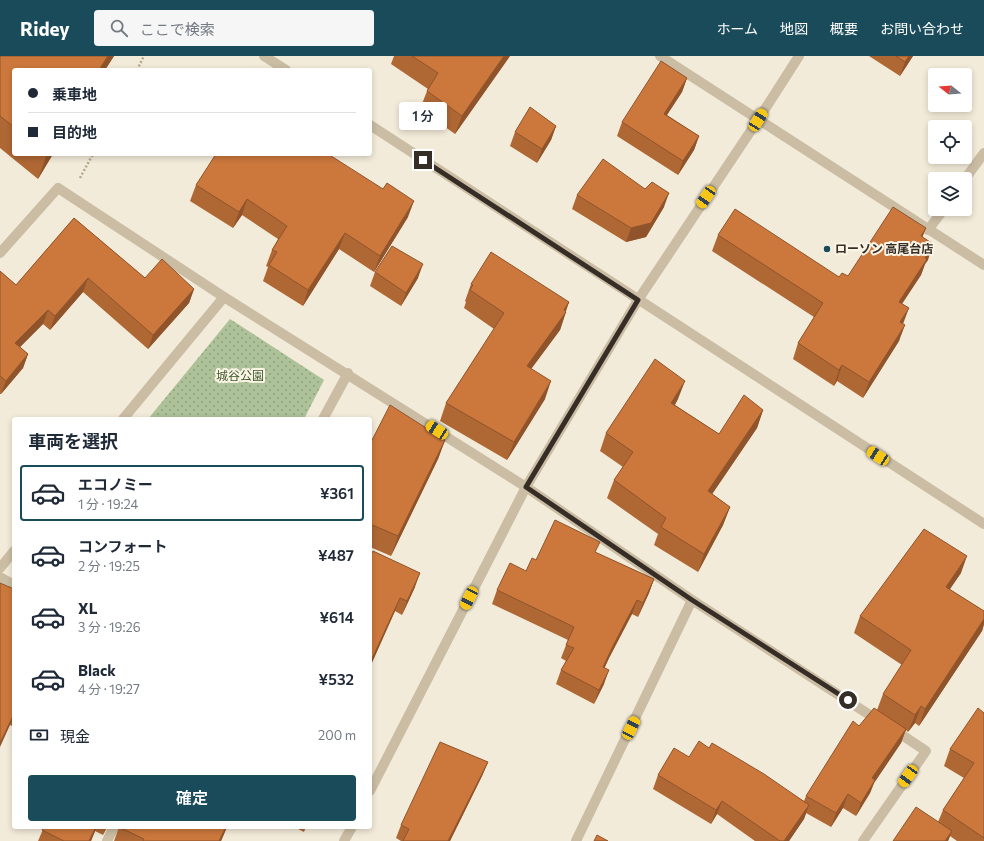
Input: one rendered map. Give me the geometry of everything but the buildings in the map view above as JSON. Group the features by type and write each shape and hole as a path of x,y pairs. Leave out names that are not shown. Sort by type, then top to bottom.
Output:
{"street":[{"path":"264,56 283,68"},
{"path":"660,56 984,265"},
{"path":"372,787 526,487 638,300 799,56"},
{"path":"372,126 984,524"},
{"path":"970,172 984,153"},
{"path":"0,253 58,188 224,297 348,373 526,487 692,600 926,751 863,841"},
{"path":"928,230 939,216"},
{"path":"126,417 224,297"},
{"path":"324,417 348,373"},
{"path":"0,568 12,553"},
{"path":"0,577 12,584"},
{"path":"576,841 692,600"},
{"path":"107,841 113,829"},
{"path":"344,841 351,829"}],"path":[{"path":"138,68 144,56"},
{"path":"71,197 92,156"}],"green space":[{"name":"城谷公園","path":"230,319 324,380 305,417 150,417"}],"place":[{"name":"ローソン 高尾台店","path":"827,249"}],"route":[{"path":"423,160 638,300 526,487 692,600 848,700"}]}
